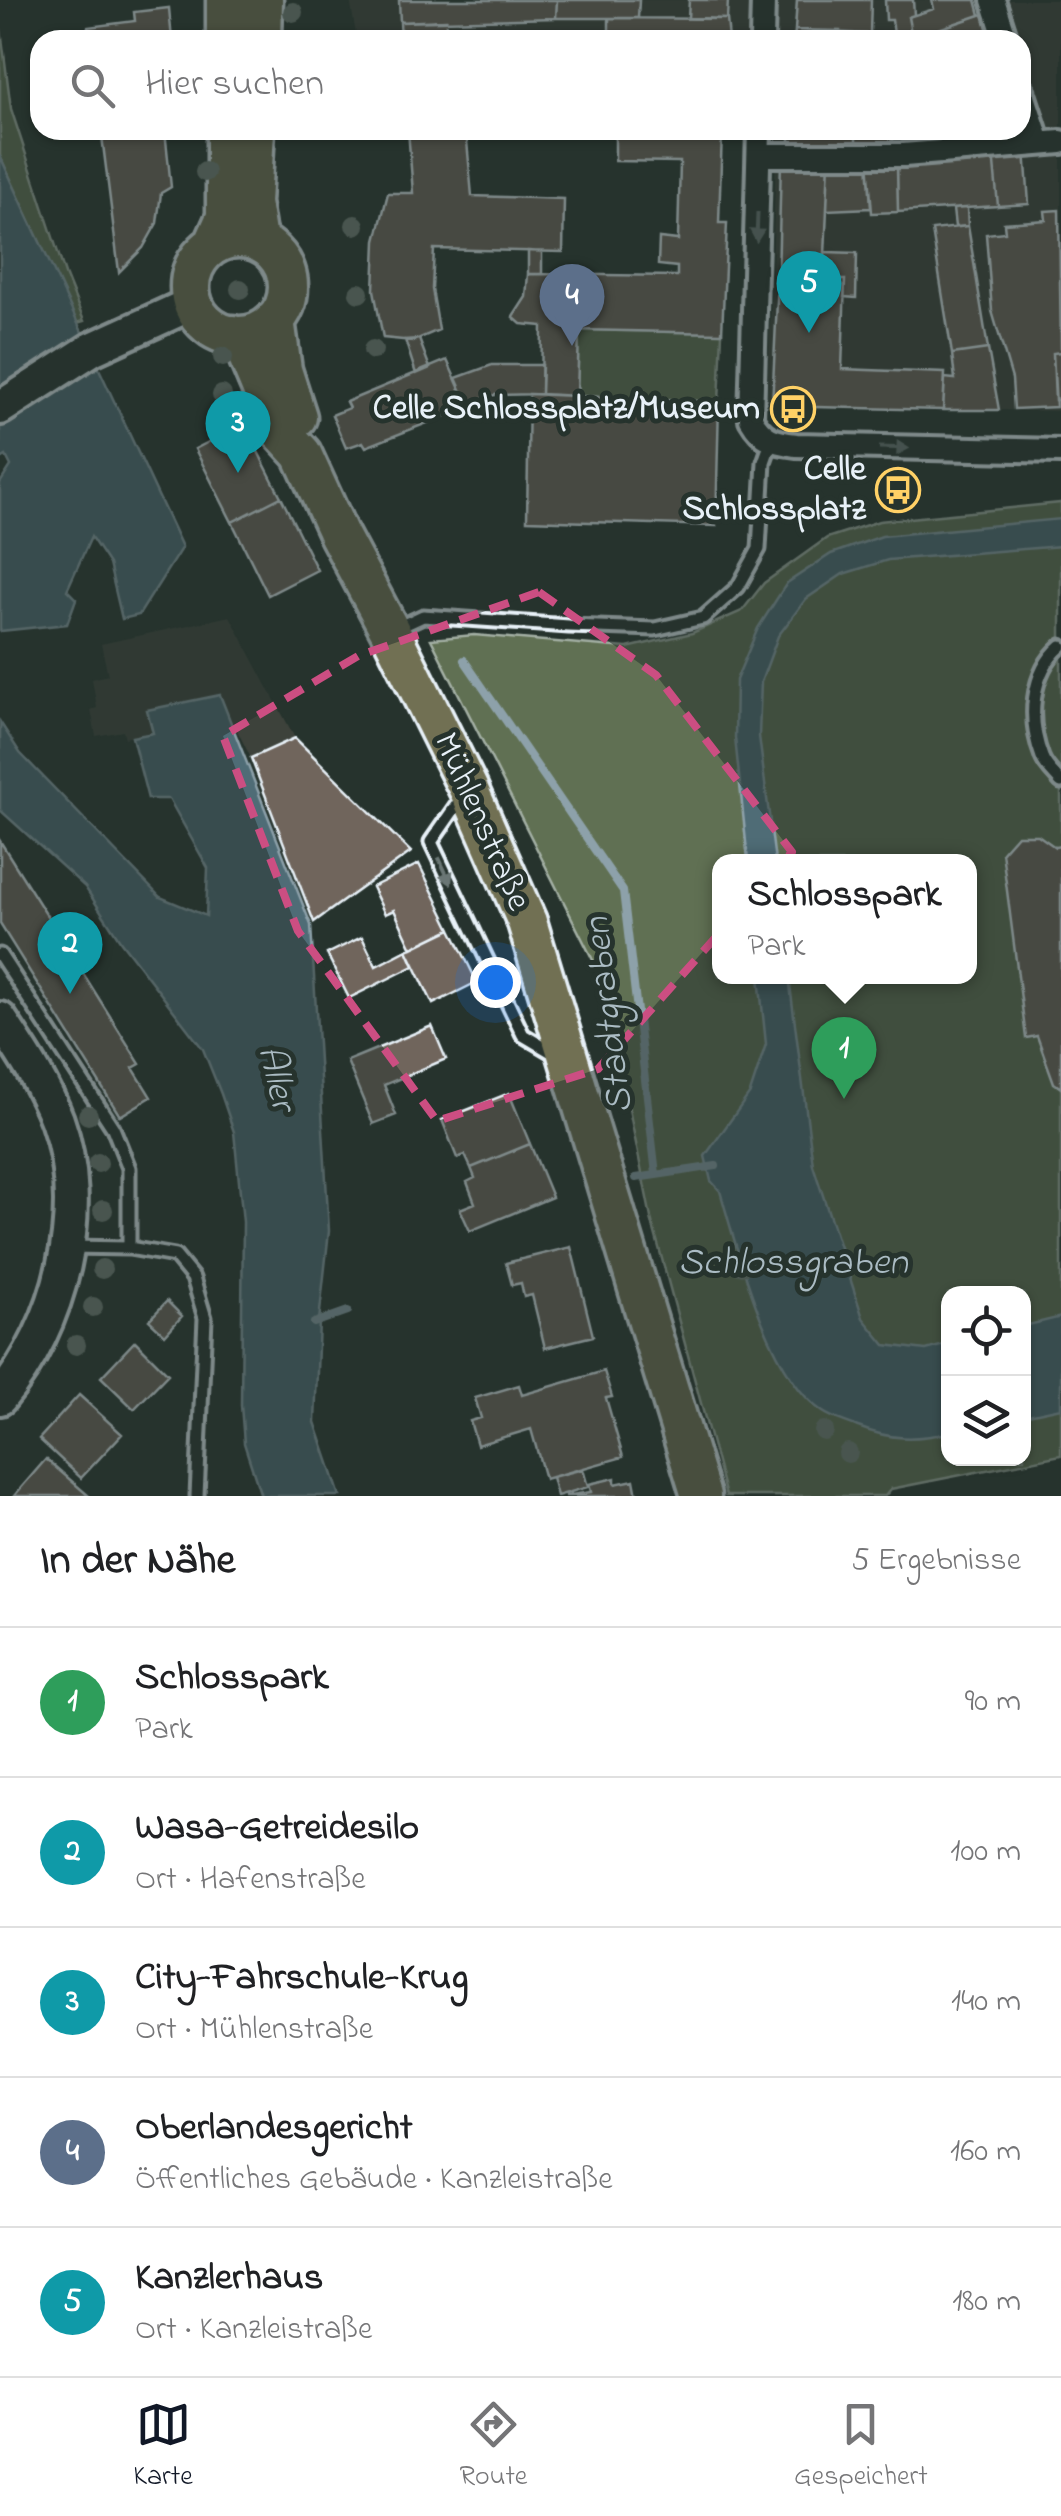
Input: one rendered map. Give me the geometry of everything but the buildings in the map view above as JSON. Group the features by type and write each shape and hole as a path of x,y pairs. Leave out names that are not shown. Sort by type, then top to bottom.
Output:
{"main road":[{"path":"226,0 226,30"},
{"path":"262,30 263,0"},
{"path":"193,303 193,270 214,244 226,217 226,140"},
{"path":"214,244 244,238 258,241 251,203 255,140"},
{"name":"Mühlenstraße","path":"258,241 272,249 287,276 284,306 276,320 282,370 299,421 302,454"},
{"name":"Mühlenstraße","path":"193,303 208,325 232,335 247,354 278,428 302,454 468,788 526,922 701,1496"},
{"path":"232,335 256,332 276,320"}],"street":[{"path":"762,30 763,0"},
{"path":"993,0 1003,30"},
{"path":"759,155 904,154 1050,142 1031,107"},
{"path":"760,140 751,420 760,434 771,442 1061,451"},
{"path":"0,408 92,349 193,303"},
{"path":"0,1018 33,1069 58,1122 71,1184 69,1247 50,1313 0,1398"}],"lane":[{"path":"390,631 424,616 655,628 703,618 738,587 759,549 764,462 771,442"},
{"path":"1061,646 1037,683 1032,717 1043,760 1061,782"},
{"path":"468,788 432,842 523,1035 570,1063"},
{"path":"0,954 113,1128 129,1168 129,1248"},
{"path":"69,1247 129,1248 175,1256 193,1278 205,1318 198,1496"}],"highlighted area":[{"path":"539,592 656,675 792,852 598,1069 437,1121 298,931 223,736 358,656"}],"shaded area":[{"path":"350,0 1061,0 1061,411 767,407 777,140 1031,140 1031,30 355,30"},
{"path":"230,616 295,738 251,758 219,695 147,710 151,732 125,738 123,731 96,736 91,710 97,708 92,679 108,675 101,644"}],"green space":[{"path":"0,22 11,109 84,321 77,323 0,156"},
{"path":"579,330 722,333 719,402 577,396"},
{"path":"1061,503 1061,1455 1031,1461 1031,1286 941,1286 941,1466 1006,1466 891,1489 885,1496 726,1496 651,1218 603,980 431,639 474,635 627,648 692,633 742,611 764,583 827,538 879,521"}],"water":[{"path":"0,156 182,547 139,615 122,619 109,564 91,537 67,590 76,599 67,624 0,631 0,483 11,466 6,456 1,459 0,451"},
{"path":"1061,519 1061,546 888,560 843,574 806,599 778,636 761,682 759,736 774,854 747,854 735,738 736,680 758,628 787,583 831,554 882,536"},
{"name":"Aller","path":"220,695 311,925 329,1231 319,1321 315,1422 340,1496 261,1496 244,1443 243,1222 234,1132 203,1049 121,942 85,887 0,810 0,722 20,753 160,897 206,916 208,868 169,799 148,799 132,737 153,733 147,710"},
{"name":"Schlossgraben","path":"760,984 790,984 813,1165 863,1318 885,1345 926,1350 941,1346 941,1434 892,1436 836,1419 804,1394 786,1370 758,1310 705,1156 750,1093 766,1044"},
{"path":"1061,1317 1061,1408 1031,1414 1031,1376 1031,1324"}],"waterway":[{"name":"Stadtgraben","path":"464,660 623,891 656,1174"},
{"name":"Stadtgraben","path":"636,1178 716,1166"},
{"name":"Stadtgraben","path":"314,1323 348,1311"}],"place":[{"name":"Kanzlerhaus","path":"809,333"},
{"name":"Oberlandesgericht","path":"572,346"},
{"name":"Celle Schlossplatz/Museum","path":"793,409"},
{"name":"City-Fahrschule-Krug","path":"238,473"},
{"name":"Celle Schlossplatz","path":"898,490"},
{"name":"Wasa-Getreidesilo","path":"70,994"},
{"name":"Schlosspark","path":"844,1099"}]}
